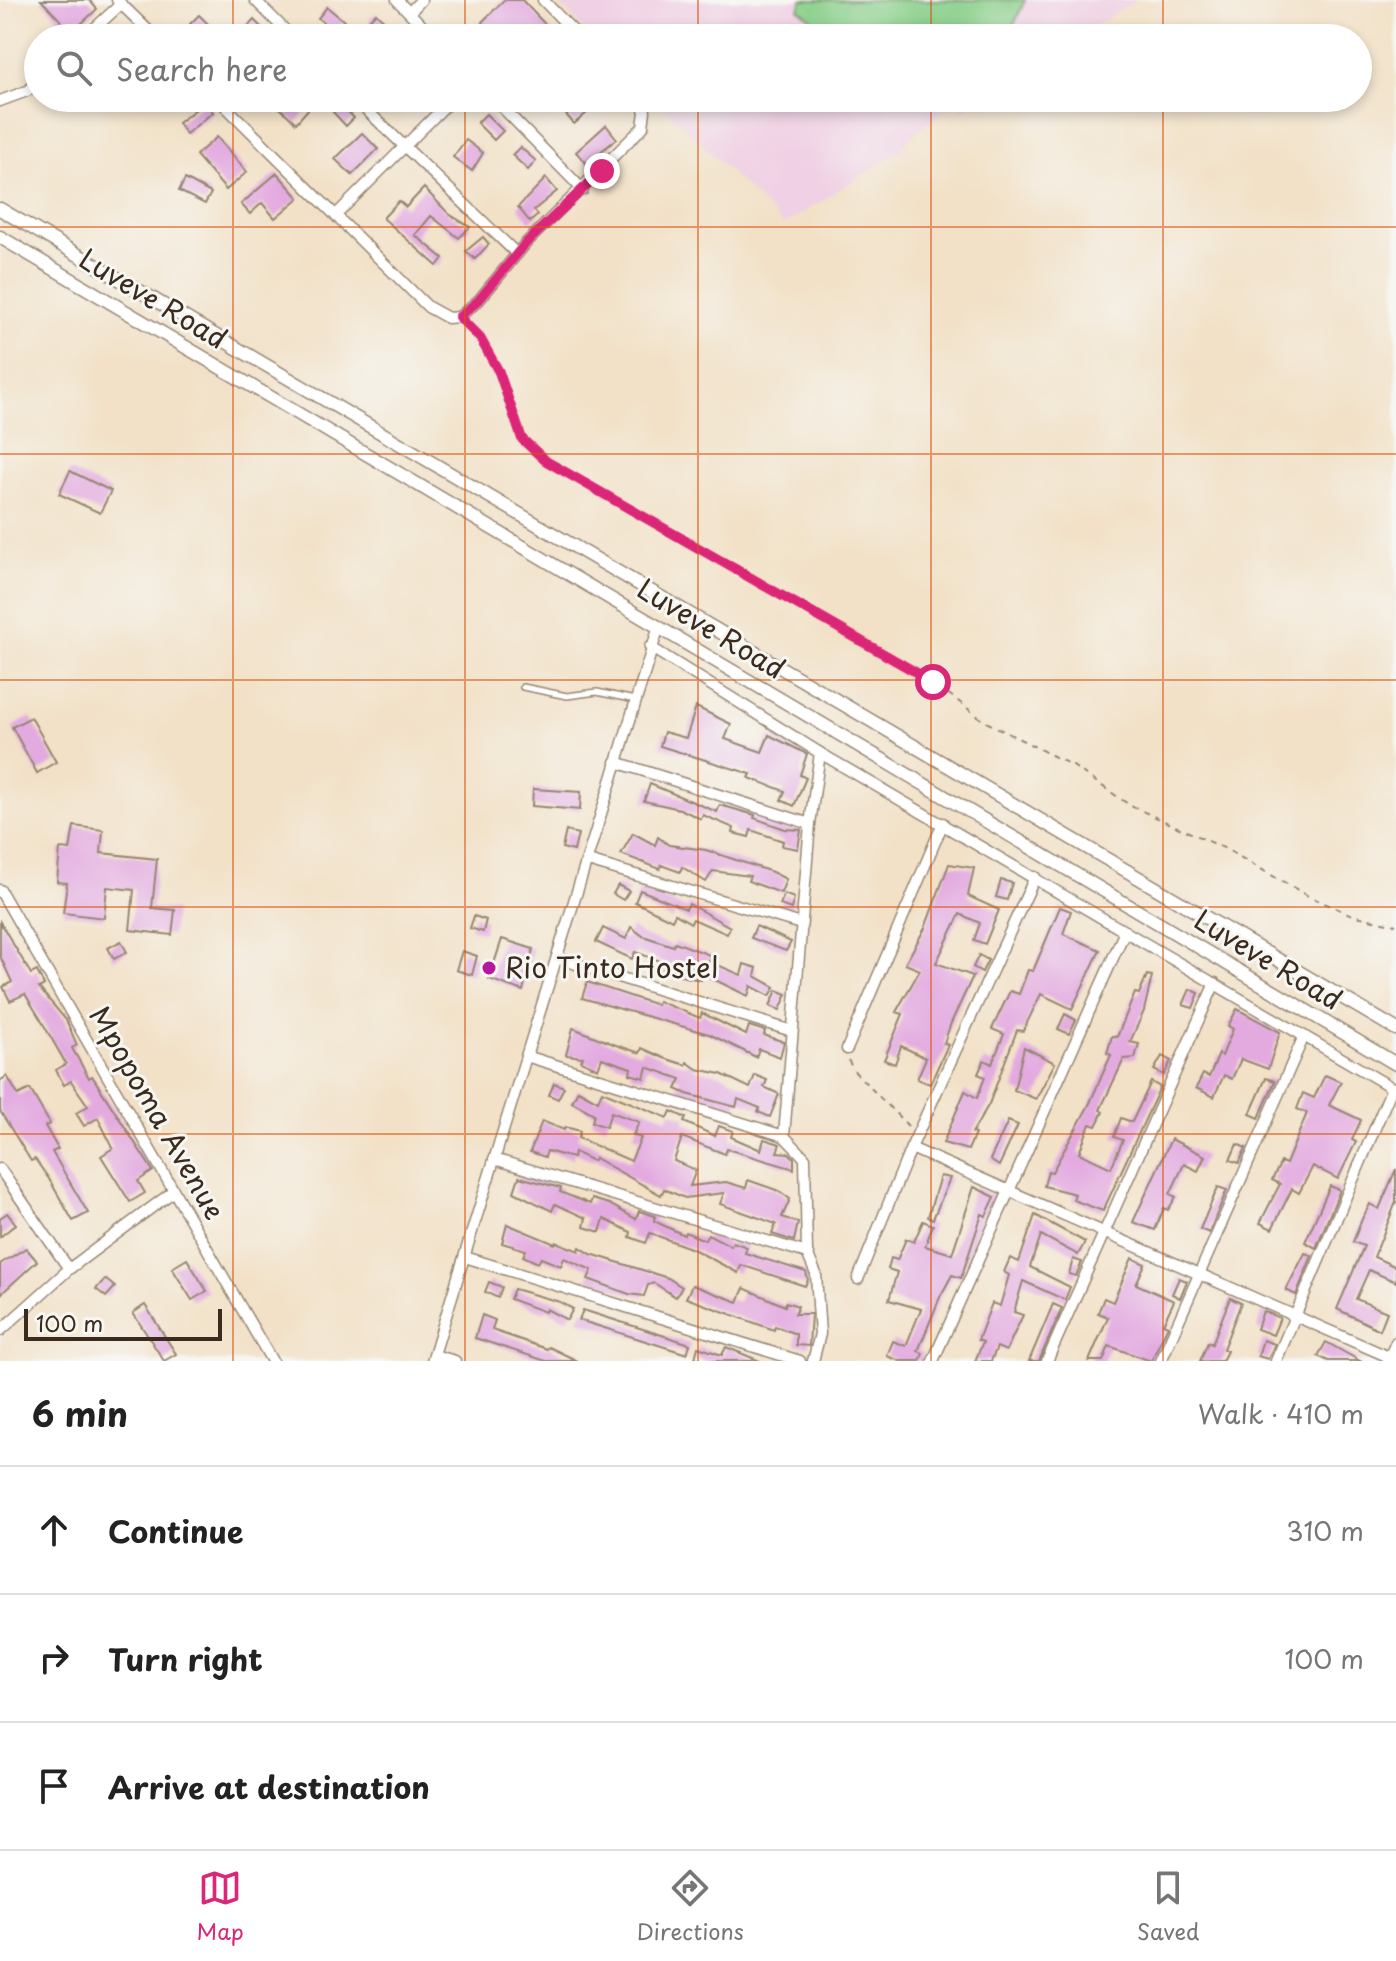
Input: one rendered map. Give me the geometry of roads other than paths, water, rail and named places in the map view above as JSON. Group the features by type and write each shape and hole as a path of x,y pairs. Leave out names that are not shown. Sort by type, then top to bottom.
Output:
{"street":[{"path":"255,0 279,24"},
{"path":"397,0 421,24"},
{"path":"410,12 421,0"},
{"path":"543,0 566,24"},
{"path":"98,24 119,2 142,24"},
{"path":"0,101 24,92"},
{"path":"231,112 428,307 448,318 459,317 479,300 517,254 643,127 645,112"},
{"path":"368,112 517,254"},
{"path":"336,215 440,112"},
{"path":"507,112 583,190"},
{"name":"Luveve Road","path":"0,209 1396,1029"},
{"name":"Luveve Road","path":"0,237 1396,1064"},
{"path":"455,1361 433,1358 588,861 650,647 659,626"},
{"path":"650,647 820,753 1394,1089 1276,1361"},
{"path":"784,1136 810,824 820,753"},
{"path":"616,762 810,824"},
{"path":"847,1049 943,823"},
{"path":"588,861 801,924"},
{"path":"858,1279 911,1148 1035,877"},
{"name":"Mpopoma Avenue","path":"0,890 272,1361"},
{"path":"933,1361 1125,931"},
{"path":"557,958 792,1031"},
{"path":"1047,1361 1215,983"},
{"path":"1161,1361 1304,1036"},
{"path":"526,1056 784,1136 805,1158 807,1253 818,1284 820,1334 813,1361"},
{"path":"911,1148 1391,1359 1396,1342"},
{"path":"494,1159 807,1253"},
{"path":"0,1169 4,1188 69,1269"},
{"path":"0,1331 69,1269 174,1191"},
{"path":"465,1257 800,1361"}],"lane":[{"path":"523,687 567,696 597,692 635,700"}],"place":[{"name":"Rio Tinto Hostel","path":"489,968"}]}
